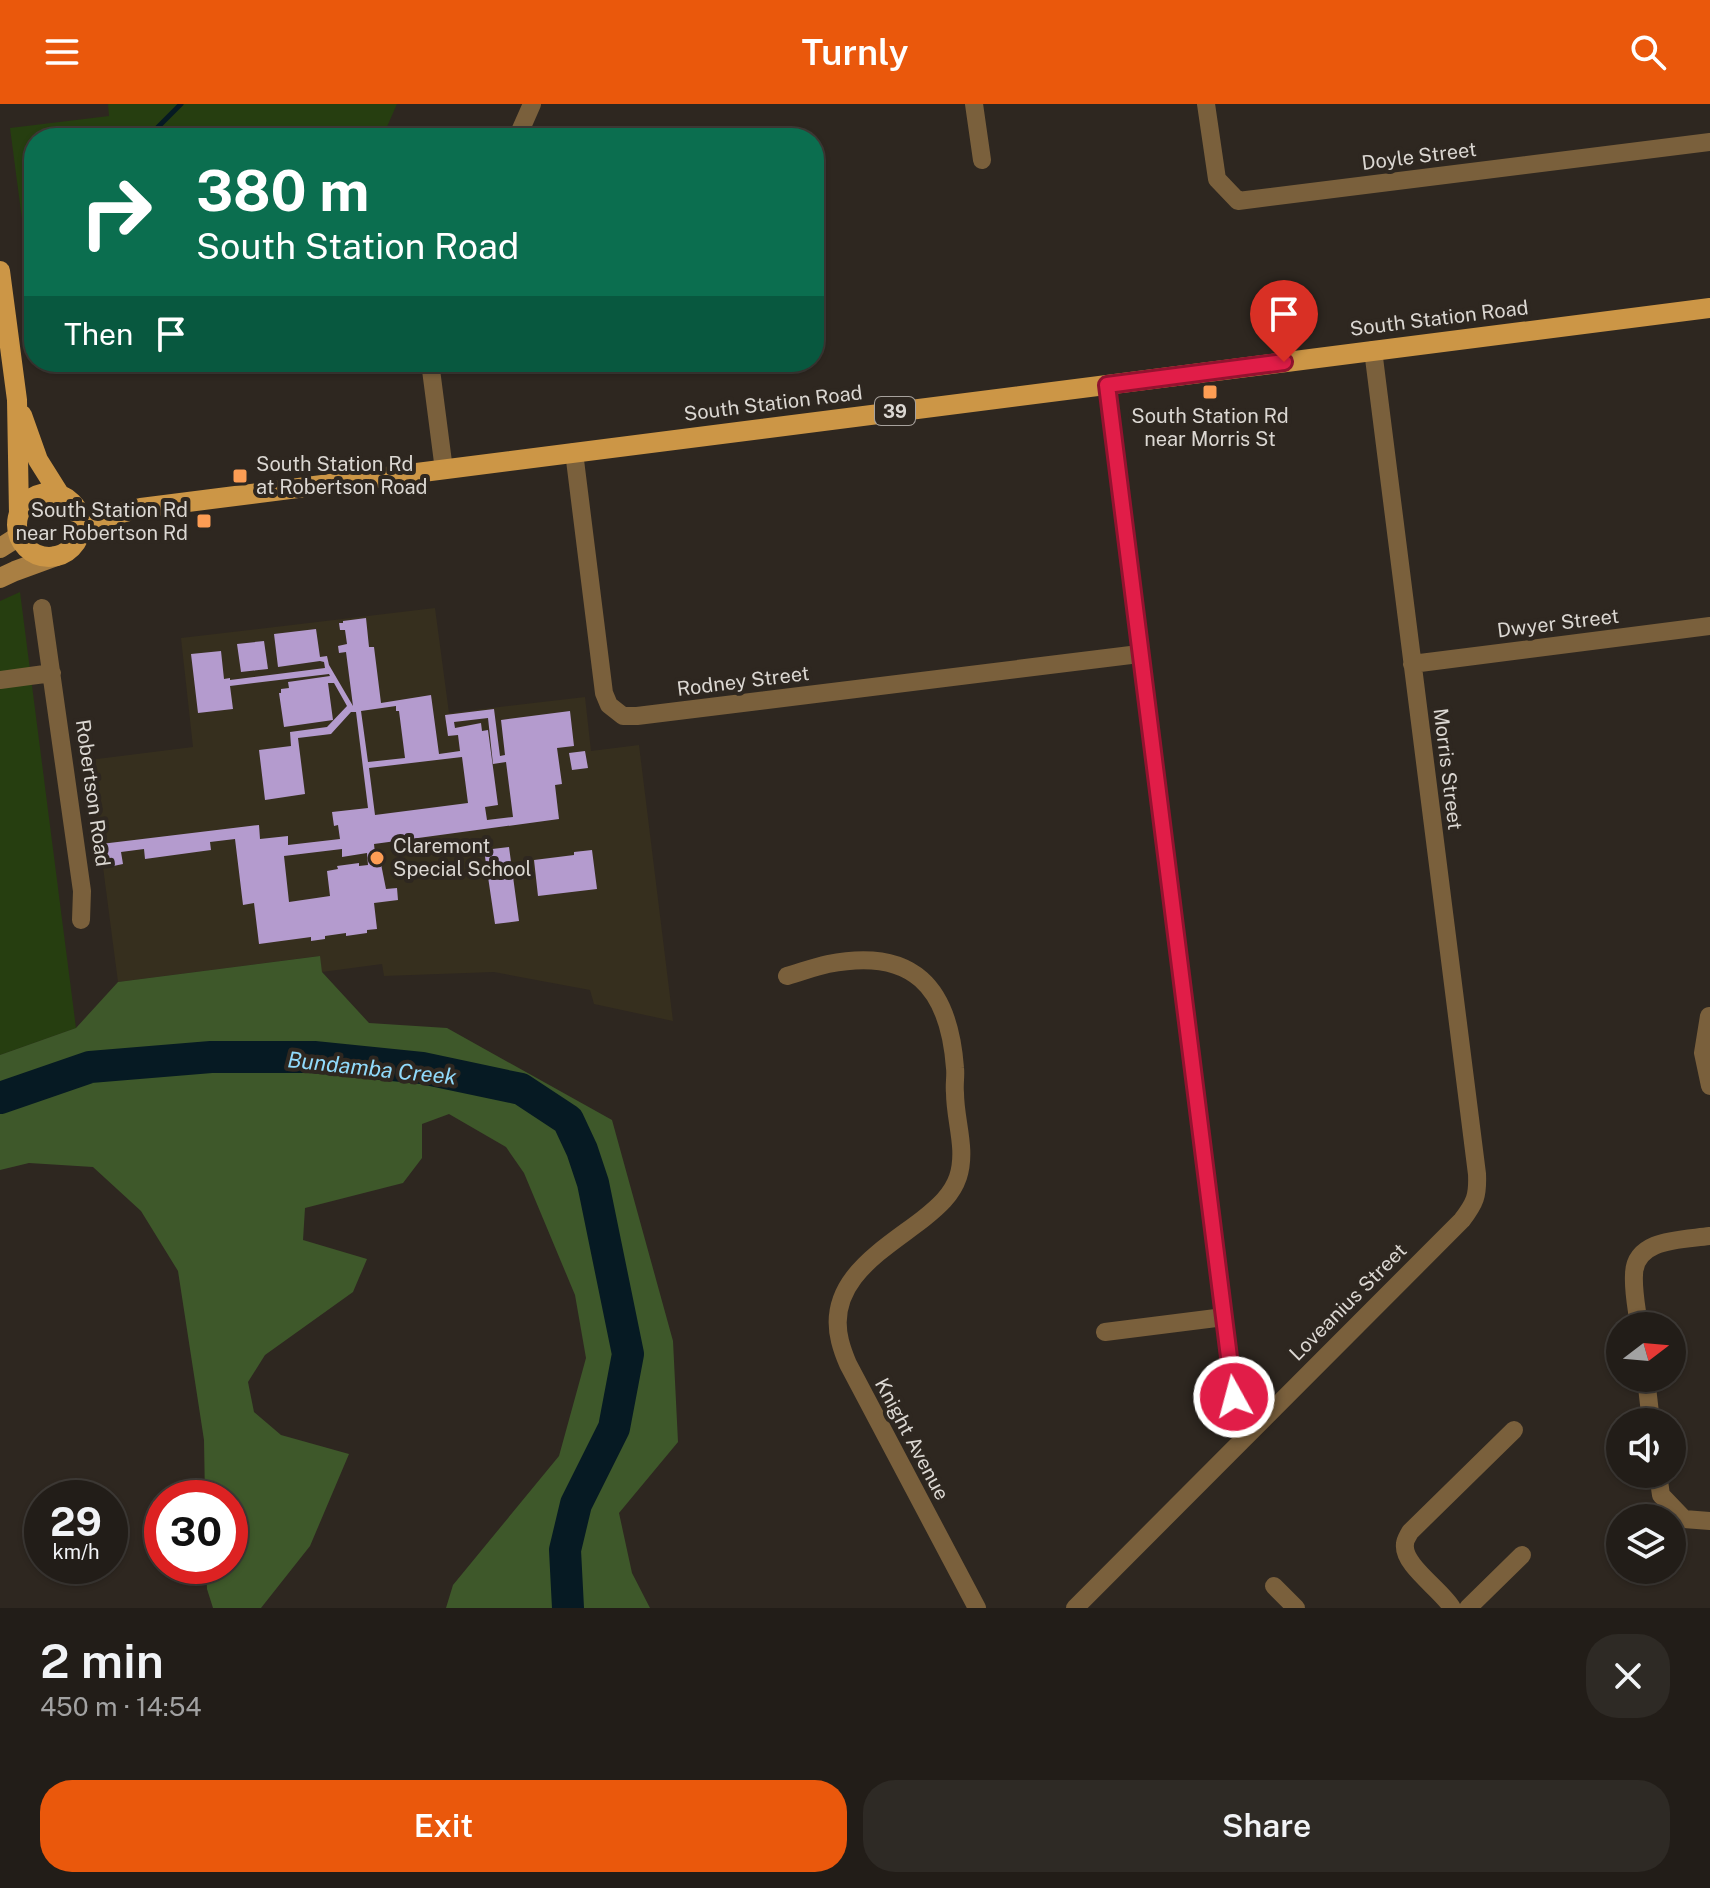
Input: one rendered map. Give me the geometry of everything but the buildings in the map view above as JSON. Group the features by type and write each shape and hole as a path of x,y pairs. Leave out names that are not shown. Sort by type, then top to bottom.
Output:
{"main road":[{"path":"0,271 17,400 19,536 24,546 33,553 44,557 56,556"},
{"name":"South Station Road","path":"81,523 141,508 1710,308"},
{"path":"17,400 38,460 60,495"},
{"path":"0,578 66,552 75,544 79,534 81,523 77,511 71,501 60,495 50,493 31,498 19,514"},
{"path":"0,548 19,536"}],"street":[{"path":"521,128 532,104"},
{"path":"974,104 982,160"},
{"name":"Doyle Street","path":"1206,104 1217,179 1238,201 1710,142"},
{"name":"Morris Street","path":"1373,350 1478,1193"},
{"path":"431,372 444,470"},
{"path":"1107,385 1237,1411 1252,1430"},
{"name":"Rodney Street","path":"574,452 604,693 609,705 623,716 1139,654"},
{"name":"Robertson Road","path":"42,608 82,891 81,920"},
{"name":"Dwyer Street","path":"1412,664 1710,626"},
{"path":"0,680 52,673"},
{"name":"Knight Avenue","path":"787,976 829,964 869,960 893,962 930,987 942,1008 950,1032 962,1156 957,1179 949,1195 936,1209 861,1268 848,1283 837,1320 839,1340 848,1364 977,1608"},
{"path":"1709,1016 1703,1053 1710,1086"},
{"name":"Loveanius Street","path":"1075,1608 1462,1220 1478,1193"},
{"path":"1638,1312 1634,1275 1641,1253 1654,1245 1710,1236"},
{"path":"1105,1332 1224,1317"},
{"path":"1452,1608 1409,1561 1405,1544 1410,1532 1514,1430"},
{"path":"1660,1488 1661,1495 1684,1519 1710,1521"},
{"path":"1475,1605 1522,1555"},
{"path":"1274,1586 1296,1608"}],"shaded area":[{"name":"Claremont Special School","path":"435,608 449,713 585,697 591,751 639,745 673,1021 594,1004 590,990 494,972 384,976 382,964 322,972 319,956 118,982 89,760 193,747 181,638"}],"green space":[{"path":"108,104 397,104 386,128 24,128 24,234 10,128 109,116"},
{"path":"20,592 76,1028 0,1055 0,601"},
{"path":"320,956 322,972 369,1023 447,1028 612,1120 673,1341 678,1442 619,1513 632,1573 650,1608 446,1608 453,1585 559,1456 586,1358 575,1295 524,1173 506,1147 449,1114 422,1124 422,1158 403,1183 305,1208 303,1240 367,1259 353,1292 265,1355 248,1382 254,1412 281,1435 349,1454 310,1546 261,1608 213,1608 207,1584 248,1584 248,1480 205,1480 204,1440 178,1271 141,1211 93,1167 29,1163 0,1170 0,1055 76,1028 118,982"}],"waterway":[{"path":"157,128 181,104"},
{"name":"Bundamba Creek","path":"0,1098 90,1067 211,1057 314,1057 422,1068 521,1089 568,1120 593,1183 628,1354 614,1428 576,1504 565,1550 568,1608"}],"place":[{"name":"South Station Rd near Morris St","path":"1210,392"},
{"name":"South Station Rd at Robertson Road","path":"240,476"},
{"name":"South Station Rd near Robertson Rd","path":"204,521"},
{"name":"Claremont Special School","path":"377,858"}],"route":[{"path":"1234,1397 1107,385 1284,362"}]}
